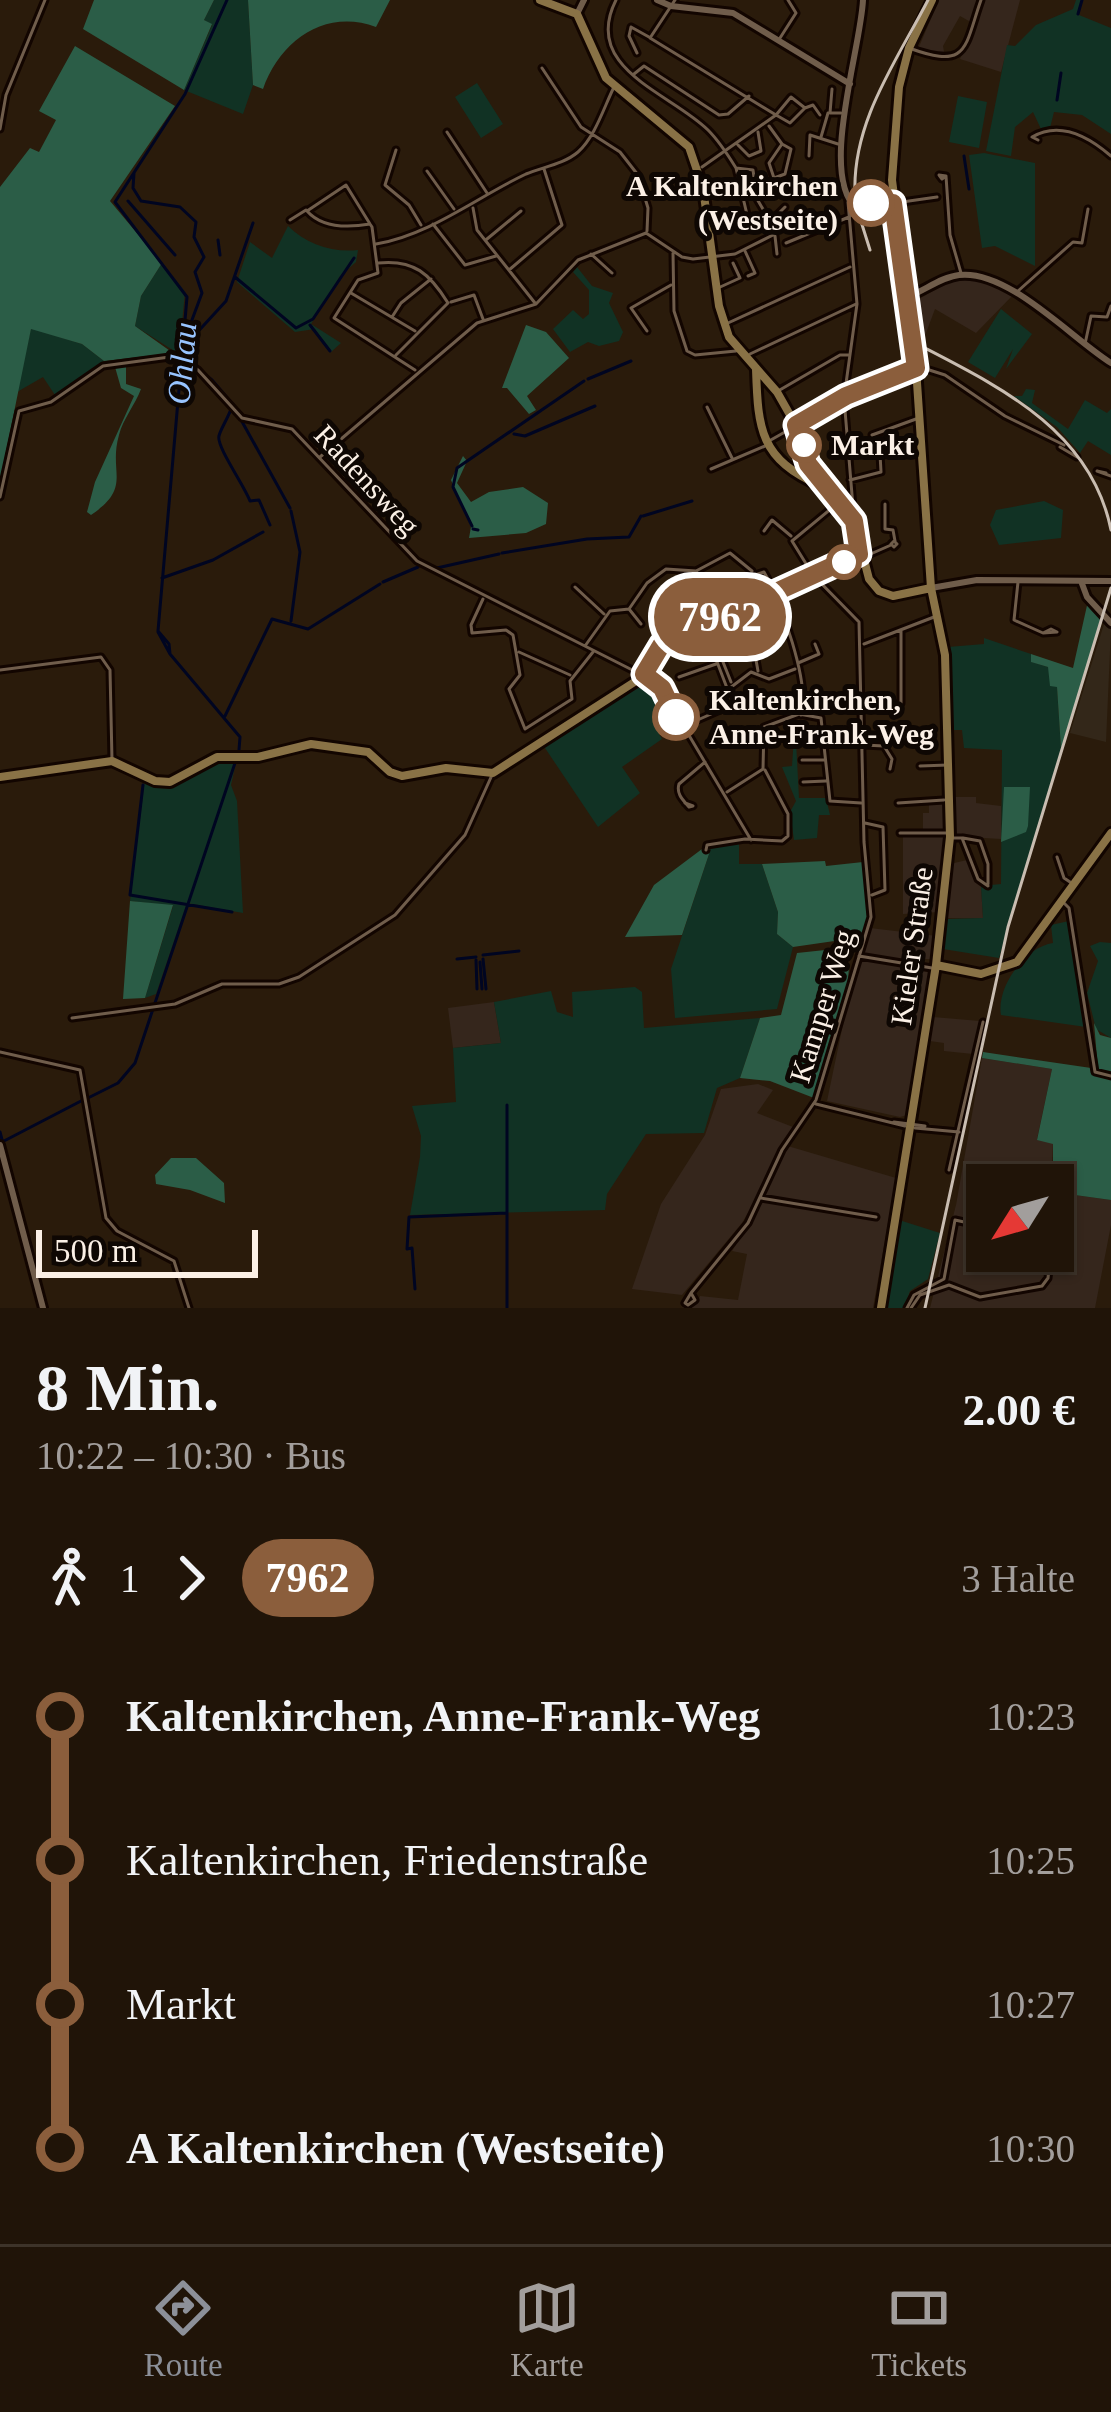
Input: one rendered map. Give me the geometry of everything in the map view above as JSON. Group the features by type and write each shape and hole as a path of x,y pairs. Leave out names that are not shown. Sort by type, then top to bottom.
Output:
{"main road":[{"path":"540,0 578,14 598,68 614,87 682,139 698,170 724,325 777,392 796,425 813,478"},
{"name":"Kieler Straße","path":"880,1308 940,967 950,835 945,655 931,588 916,368 893,203 896,109 910,48 932,0"},
{"path":"751,363 766,444 782,465 827,489 854,521 861,559 874,586 886,594 931,588"},
{"path":"0,777 109,761 155,781 170,782 217,757 267,756 311,744 368,752 390,772 402,776 436,769 493,773 644,674 657,649 674,636 861,559"},
{"path":"940,967 986,973 1014,964 1029,951 1111,833"}],"street":[{"path":"0,129 6,95 45,0"},
{"path":"578,14 584,0"},
{"path":"616,0 608,22 618,62 709,130 736,168 749,223 755,226 766,218 753,170 736,168"},
{"path":"656,0 724,9 850,84"},
{"path":"779,40 796,13 788,0"},
{"path":"854,521 844,398 857,304 852,208 840,145 863,0"},
{"path":"910,48 938,58 958,55 970,41 981,0"},
{"path":"650,38 673,3"},
{"path":"637,53 629,36 631,27 790,123 813,105 820,115"},
{"path":"633,76 644,66 719,116 749,96"},
{"path":"542,68 581,127 620,152 638,175 648,208 646,233"},
{"path":"374,244 401,240 573,157 614,87"},
{"path":"830,113 832,89"},
{"path":"698,170 767,123 791,98 805,108"},
{"path":"820,140 824,116 843,113"},
{"path":"767,123 791,149 785,174 774,178 769,163 782,144"},
{"path":"737,144 749,156 762,150 757,130"},
{"path":"1038,135 1054,130 1076,134 1111,156"},
{"path":"447,132 488,195"},
{"path":"809,156 810,135 840,145"},
{"path":"396,150 385,185 409,205 422,226"},
{"path":"509,270 562,225 544,168"},
{"path":"428,171 455,210"},
{"path":"946,176 950,235 961,274"},
{"path":"290,220 346,185 370,224 377,275 358,280 334,318 417,372"},
{"path":"786,243 852,208 937,197"},
{"path":"777,254 777,215 785,207"},
{"path":"473,208 474,224 536,304"},
{"path":"308,209 310,217 342,227 370,224"},
{"path":"1016,292 1072,242 1084,240 1088,209"},
{"path":"486,240 521,211"},
{"path":"431,222 465,266 498,255"},
{"path":"646,233 682,257"},
{"path":"319,458 483,321 536,304 590,253 646,233"},
{"path":"674,260 745,249 775,234"},
{"path":"745,249 755,273 748,276"},
{"path":"673,251 676,324 691,355 751,363 857,304"},
{"path":"590,253 612,273"},
{"path":"376,264 406,262 433,278 448,303"},
{"path":"716,288 740,278 733,263"},
{"path":"724,325 852,266"},
{"path":"906,300 961,274 988,278 1016,292 1111,363"},
{"path":"392,317 401,303 433,278"},
{"path":"902,278 913,288 935,285"},
{"path":"647,332 631,308 673,285"},
{"path":"349,292 416,332"},
{"path":"396,355 448,303 474,295 483,321"},
{"path":"1085,346 1091,316 1107,317 1111,306"},
{"path":"777,392 840,355 848,355"},
{"name":"Radensweg","path":"0,497 19,411 51,403 103,366 179,357 198,370 242,418 285,426 406,553 484,597 644,674"},
{"path":"711,469 766,444 844,398 916,368 945,375 1077,457"},
{"path":"707,407 733,459"},
{"path":"872,434 918,418"},
{"path":"850,480 881,472 880,454"},
{"path":"764,531 766,522 775,520 792,537 839,502"},
{"path":"885,504 885,529 893,530 895,543"},
{"name":"Kamper Weg","path":"683,1305 744,1230 782,1150 814,1103 871,917 863,823 859,622 813,575 792,537"},
{"path":"861,559 906,541"},
{"path":"585,646 604,615 629,610 655,575 678,566 696,571 730,553 753,572"},
{"path":"696,571 707,591 764,572 777,594 805,696 801,715"},
{"path":"1018,580 1015,620 1043,633"},
{"path":"931,588 964,581 1111,581"},
{"path":"1083,581 1111,623"},
{"path":"575,587 604,615"},
{"path":"484,597 472,633 509,632 520,675 509,689 525,729 574,698 572,676 594,650"},
{"path":"629,610 640,624"},
{"name":"Kamper Weg","path":"853,613 860,634"},
{"path":"861,646 935,617"},
{"path":"861,709 901,703 901,631"},
{"path":"682,727 727,707 722,694 758,673 752,638"},
{"path":"758,673 769,679 796,666 819,654 815,644"},
{"path":"517,652 572,676"},
{"path":"719,652 730,687 715,654 719,652"},
{"path":"0,670 101,657 110,670 109,761"},
{"path":"679,677 718,663"},
{"path":"644,674 662,688 751,840"},
{"path":"706,850 707,845 785,839 788,814 763,769 764,727 801,715 821,718 832,802 863,803"},
{"path":"803,740 825,740"},
{"path":"862,745 884,746 892,759 890,769"},
{"path":"802,760 827,760"},
{"path":"685,803 679,784 707,761"},
{"path":"920,766 950,765"},
{"path":"725,793 763,769"},
{"path":"72,1018 182,1001 222,984 285,983 389,920 465,835 493,773"},
{"path":"803,782 828,781"},
{"path":"898,803 951,800"},
{"path":"863,823 881,824 883,845 884,893 869,896"},
{"path":"900,833 950,835 980,841 988,864 988,886 979,879 962,838"},
{"path":"1057,857 1064,878 1075,885"},
{"path":"1063,902 1070,908 1095,1072 1111,1076"},
{"path":"857,956 940,967"},
{"path":"913,963 940,967"},
{"path":"950,1171 983,1022"},
{"path":"0,1052 80,1070 106,1218 117,1231 174,1261 189,1308"},
{"path":"814,1103 959,1132"},
{"path":"0,1145 43,1308"},
{"path":"760,1198 876,1216"},
{"path":"909,1308 914,1295 939,1284 946,1274 955,1220 966,1222"},
{"path":"909,1308 920,1295 951,1285 980,1297 1042,1286 1049,1272"}],"shaded area":[{"path":"939,0 1020,0 1001,72 960,59 976,25 960,16 943,46 945,57 918,49"},
{"path":"959,277 974,278 1013,295 976,333 935,309 923,341 915,335 915,301"},
{"path":"1105,621 1111,628 1106,742 1070,733"},
{"path":"954,797 976,797 976,803 1001,806 1001,839 952,836"},
{"path":"929,802 948,802 940,912 903,914 903,834 923,832 923,813 929,813"},
{"path":"967,860 981,886 983,918 947,918 950,864"},
{"path":"870,928 937,936 930,959 892,959 892,963 931,973 907,1115 900,1117 827,1101 855,967"},
{"path":"494,1002 501,1043 453,1048 448,1008"},
{"path":"933,1017 980,1021 973,1054 944,1051 944,1043 930,1041"},
{"path":"982,1058 1052,1069 1037,1139 1053,1143 1052,1164 966,1164 966,1272 1074,1272 1074,1195 1111,1200 1111,1225 1095,1308 930,1308 956,1205"},
{"path":"758,1084 773,1090 757,1113 793,1127 781,1144 896,1178 873,1308 682,1308 698,1302 700,1296 738,1300 747,1254 732,1251 763,1202 833,1210 758,1196 742,1223 682,1295 632,1289 661,1204 705,1135 721,1089"}],"green space":[{"path":"94,0 214,0 204,20 212,24 184,90 83,29"},
{"path":"214,0 248,0 253,85 243,114 184,90 212,25 204,20"},
{"path":"248,0 390,0 376,27 340,22 307,32 281,56 263,89 253,85"},
{"path":"1076,0 1081,0 1079,15 1111,28 1111,134 1082,115 1054,112 1050,128 1041,129 1033,112 1015,127 1011,156 986,151 1007,45 1015,46 1036,25 1073,9"},
{"path":"75,46 175,106 110,201 162,263 141,296 135,326 173,353 104,361 82,344 31,329 0,481 0,187 30,148 39,152 56,120 39,111"},
{"path":"477,83 503,124 481,138 455,97"},
{"path":"958,96 987,102 979,148 949,142"},
{"path":"984,153 1035,163 1035,266 995,246 982,248 969,155"},
{"path":"288,226 320,246 358,250 356,262 340,276 311,324 341,343 331,352 315,329 295,332 237,282 250,242 272,258"},
{"path":"162,263 185,292 179,354 135,326 141,296"},
{"path":"577,267 592,286 613,293 609,303 623,332 619,341 599,346 588,342 570,352 553,329 573,310 583,319 589,314 589,290 573,272"},
{"path":"1001,309 1032,334 1006,369 1013,349 995,378 968,362"},
{"path":"526,325 546,332 569,358 527,396 536,410 529,414 502,388"},
{"path":"31,328 82,344 104,361 55,395 43,377 17,392"},
{"path":"126,365 126,384 141,389 119,435 112,496 91,515 87,512 95,482 134,396 121,388 115,367"},
{"path":"1026,389 1035,390 1032,403 1068,429 1085,400 1107,413 1111,409 1111,455 1088,441 1080,453 1057,427 1014,396 1022,396"},
{"path":"463,456 467,461 457,483 471,502 489,492 523,487 548,503 546,524 526,533 469,538 471,527 451,480"},
{"path":"1044,501 1063,510 1061,538 999,545 990,525 996,510"},
{"path":"1088,601 1103,618 1061,749 1057,687 1050,686 1048,667 1031,662 1031,654 1073,668"},
{"path":"984,638 1031,654 1032,662 1048,667 1057,687 1061,749 999,958 943,949 946,919 983,918 981,886 1001,884 1002,750 964,748 962,730 953,730 948,647 984,644"},
{"path":"647,672 657,681 676,722 659,734 662,739 622,767 640,793 598,827 543,745"},
{"path":"795,722 799,798 826,798 830,815 819,815 817,838 794,840 790,812 796,801 782,767 792,766"},
{"path":"237,758 231,785 237,801 243,913 187,903 156,994 145,998 173,906 130,901 145,778 170,784 213,761"},
{"path":"1004,787 1030,787 1028,826 1026,832 1001,842"},
{"path":"739,844 739,864 762,864 778,912 777,934 793,947 777,1009 675,1018 671,969 710,851 706,846"},
{"path":"706,846 710,851 682,935 625,937 654,885"},
{"path":"825,861 826,866 863,862 869,917 862,937 793,947 777,934 778,912 762,864"},
{"path":"130,901 173,905 145,998 123,999"},
{"path":"1069,921 1086,1027 1001,1015 1003,992 1015,970 1032,952 1053,943 1051,925"},
{"path":"1111,943 1111,1038 1096,1029 1087,993 1098,961 1090,946"},
{"path":"825,950 823,970 849,968 814,1098 770,1081 740,1078 760,1018 781,1015 797,953"},
{"path":"635,987 642,992 644,1028 760,1018 740,1078 717,1088 704,1133 646,1134 607,1194 605,1210 410,1215 421,1136 412,1106 456,1102 453,1048 501,1043 494,1002 551,991 557,1012 573,1017 572,992"},
{"path":"1094,1023 1100,1035 1111,1038 1111,1200 1074,1195 1074,1164 1053,1164 1053,1144 1037,1140 1052,1069 982,1058 983,1052 1098,1069"},
{"path":"171,1158 196,1158 224,1183 225,1203 156,1184 155,1175"},
{"path":"899,1220 940,1233 928,1279 910,1291 904,1308 887,1308"}],"waterway":[{"name":"Ohlau","path":"227,0 185,94 115,202 187,297 158,631 169,644 170,654 240,737 239,750"},
{"path":"1078,14 1082,0"},
{"path":"1057,100 1061,73"},
{"path":"964,156 969,189"},
{"path":"134,173 133,188 141,201 180,207 196,222 194,237 204,257 195,272 202,293 186,336"},
{"path":"128,201 175,255"},
{"path":"182,349 226,301 253,223"},
{"path":"218,240 220,255"},
{"path":"235,277 296,328 313,319 354,258"},
{"path":"310,325 330,351"},
{"path":"181,356 212,380 242,415"},
{"path":"181,361 202,376"},
{"path":"588,379 631,361"},
{"path":"472,526 453,487 457,468 584,381"},
{"path":"216,392 240,418 290,508"},
{"path":"514,434 525,436 595,406"},
{"path":"231,409 219,441 250,501 259,500 270,525"},
{"path":"643,516 692,501"},
{"path":"291,511 300,552 291,621"},
{"path":"502,553 629,537 641,516"},
{"path":"473,529 478,530"},
{"path":"162,578 213,560 263,532"},
{"path":"437,568 499,554"},
{"path":"383,582 418,567"},
{"path":"225,716 272,619 308,629 380,584"},
{"name":"Ohlau","path":"158,632 170,654"},
{"name":"Ohlau","path":"88,1098 118,1083 135,1063 236,760"},
{"path":"143,785 130,895 232,912"},
{"path":"483,955 519,951"},
{"path":"457,959 476,957"},
{"path":"483,959 486,989"},
{"path":"476,960 477,989"},
{"path":"480,962 482,989"},
{"name":"Ohlau","path":"4,1141 81,1101"},
{"path":"507,1105 507,1308"},
{"path":"0,1132 46,1308"},
{"path":"415,1289 412,1248 407,1249 409,1217 507,1213"}],"railway":[{"path":"855,194 868,117 928,0"},
{"path":"859,215 870,250"},
{"path":"917,344 1010,395 1063,439 1100,495 1111,530"},
{"path":"925,1308 1008,927 1111,588"}],"bus line":[{"name":"7962","path":"676,717 658,682 644,674 662,644 859,554 854,521 808,464 796,425 846,396 916,368 893,203 871,203"}],"place":[{"name":"A Kaltenkirchen (Westseite)","path":"871,203"},
{"name":"Markt","path":"804,445"},
{"name":"Kaltenkirchen, Anne-Frank-Weg","path":"676,717"}]}
